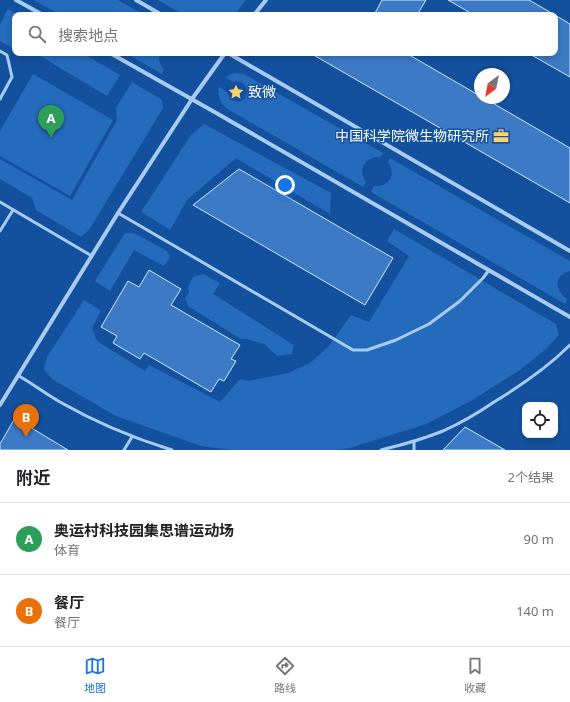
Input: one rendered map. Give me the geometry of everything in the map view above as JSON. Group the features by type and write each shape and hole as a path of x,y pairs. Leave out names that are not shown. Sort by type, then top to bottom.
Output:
{"street":[{"path":"16,0 38,12"},
{"path":"136,0 157,12"},
{"path":"256,12 266,0"},
{"path":"115,56 570,317"},
{"path":"0,405 118,213 192,99 224,56"},
{"path":"231,56 570,251"}],"lane":[{"path":"0,51 8,55 12,77 0,99"},
{"path":"0,202 92,256"},
{"path":"0,231 13,210"},
{"path":"118,213 353,350 367,350 396,340 428,324 460,302 489,270"},
{"path":"381,450 406,444 444,431 478,412 536,375 570,345"},
{"path":"19,376 59,402 104,425 132,437 172,450"},
{"path":"124,450 132,437"},
{"path":"414,441 414,450"}],"shaded area":[{"path":"34,0 118,0 139,12 55,12"},
{"path":"158,0 246,0 236,12 179,12"},
{"path":"8,9 13,12 12,48 0,41 0,24"},
{"path":"40,56 87,56 120,75 107,96"},
{"path":"131,56 159,56 161,66 164,70 162,74"},
{"path":"234,73 244,74 383,153 381,157 375,157 364,164 362,172 366,182 363,187 226,108 219,97 219,87 227,92 229,98 234,101 243,100 247,92 244,84 233,82 225,77"},
{"path":"33,74 113,120 70,196 0,156 0,131"},
{"path":"132,82 162,100 163,108 89,230 81,237 36,210 32,198 0,179 0,159 72,200 117,120 116,108"},
{"path":"204,124 331,193 330,214 236,158 187,200 170,230 141,212 191,135"},
{"path":"390,158 570,261 570,271 560,276 557,284 560,292 567,299 565,304 371,192 374,186 384,184 390,179 392,171 388,162"},
{"path":"394,229 556,324 559,335 546,349 520,370 469,402 426,424 350,448 335,450 234,450 201,446 116,416 52,379 44,369 47,357 84,300 101,311 92,328 97,341 145,371 149,365 220,402 240,379 249,381 288,373 310,363 329,346 351,315 369,322 409,256 387,241"},
{"path":"125,233 134,233 167,251 170,257 164,266 134,250 110,291 95,281"},
{"path":"203,274 220,283 213,294 294,345 292,354 277,356 264,344 247,339 241,339 188,306 185,299 189,292 188,287 193,277"}],"building":[{"path":"382,0 426,0 419,12 376,12"},
{"path":"448,0 529,0 550,12 469,12"},
{"path":"558,17 570,24 570,77 533,56 558,56"},
{"name":"中国科学院微生物研究所","path":"315,56 411,56 474,93 474,104 494,104 570,148 570,203"},
{"path":"239,169 393,258 365,305 193,205"},
{"path":"149,270 181,289 171,305 240,345 231,359 236,361 224,381 219,379 211,392 144,353 140,359 113,343 117,336 101,327 128,281 139,287"},
{"path":"15,418 68,450 0,450 0,444"},
{"path":"465,427 505,450 443,450"}],"place":[{"name":"致微","path":"236,92"},
{"name":"中国科学院微生物研究所","path":"501,136"},
{"name":"奥运村科技园集思谱运动场","path":"51,138"},
{"name":"餐厅","path":"26,437"}]}
